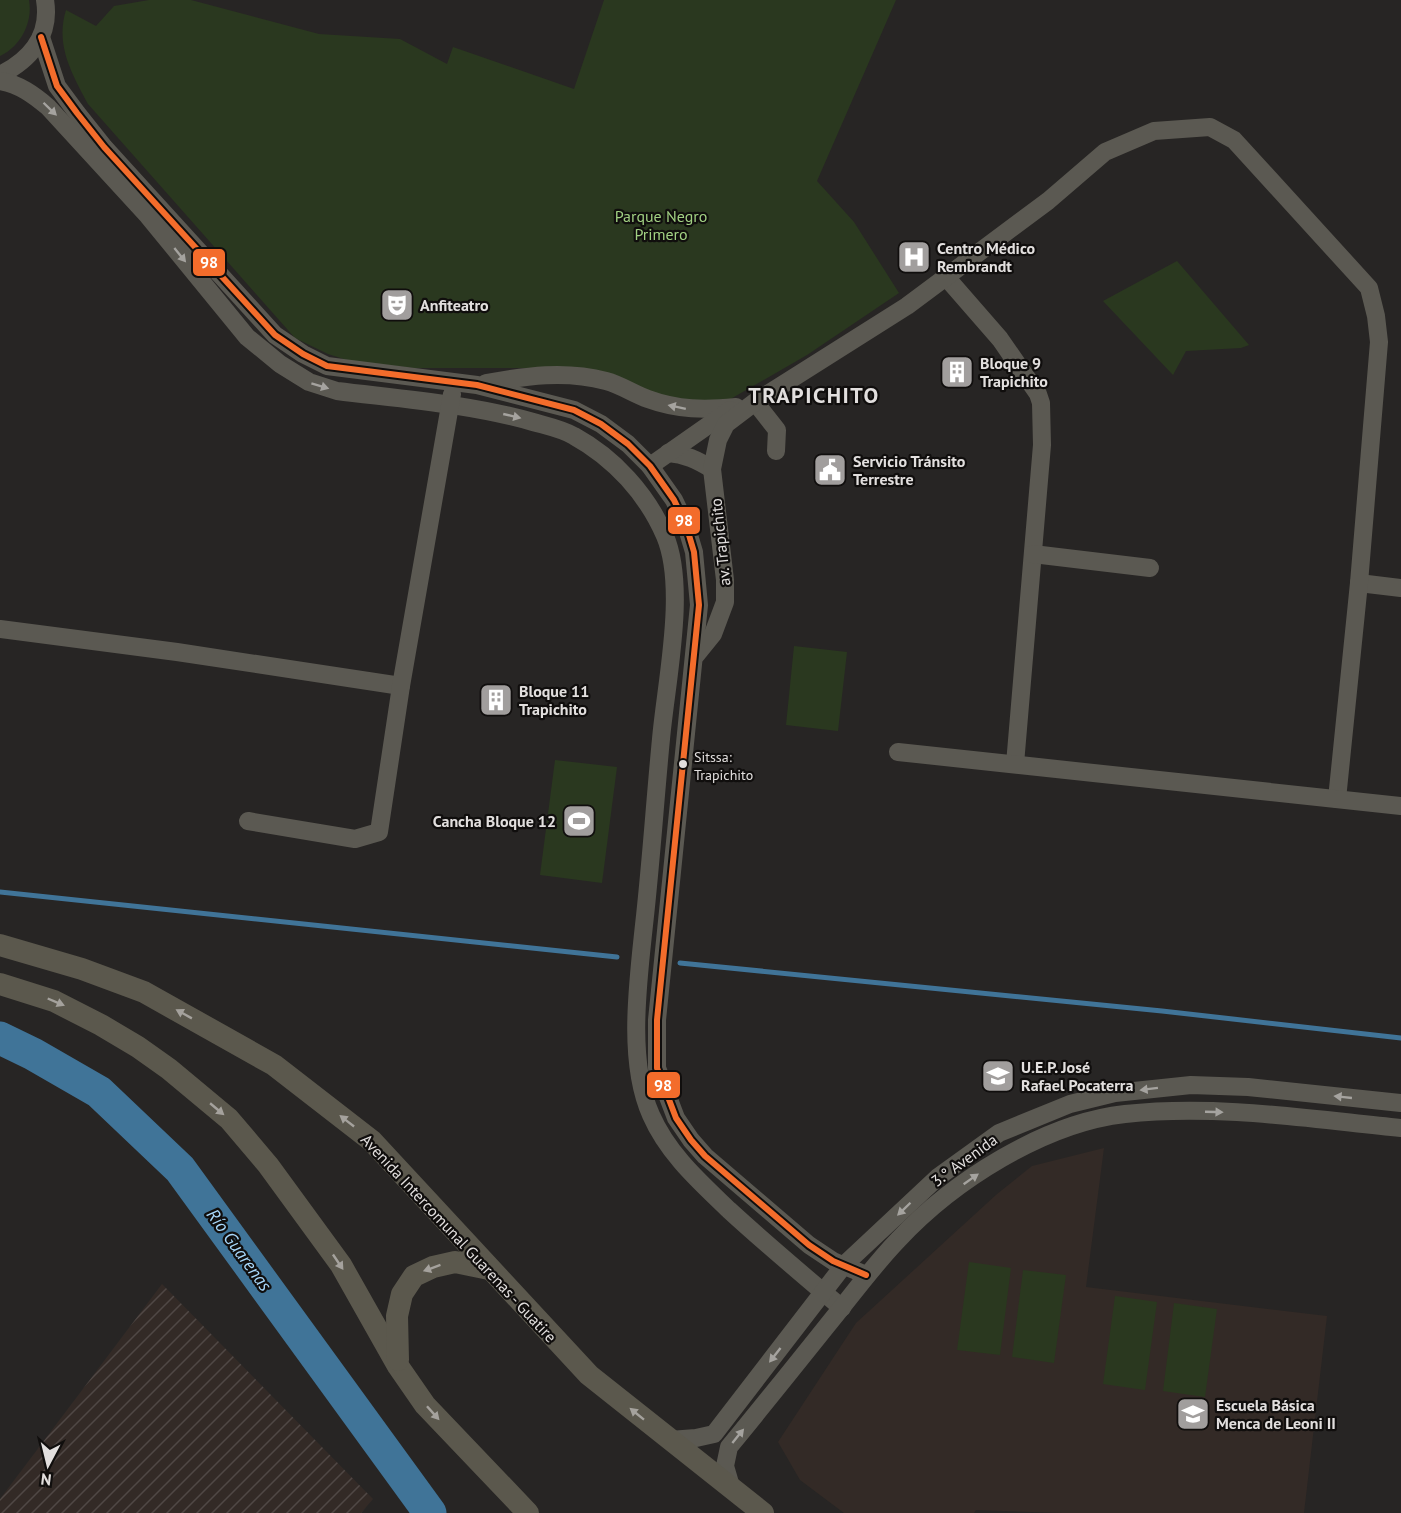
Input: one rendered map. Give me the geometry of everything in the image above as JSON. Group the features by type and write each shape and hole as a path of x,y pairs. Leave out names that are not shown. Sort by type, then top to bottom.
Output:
{"main road":[{"name":"Avenida Intercomunal Guarenas - Guatire","path":"0,945 82,969 144,992 274,1065 372,1141 589,1375 763,1513"},
{"path":"0,984 54,1000 101,1025 169,1069 229,1119 268,1165 341,1265 398,1366 425,1405 528,1513"},
{"path":"398,1366 397,1316 402,1294 414,1276 433,1267 455,1262 489,1269"}],"street":[{"path":"0,75 18,66 31,53 41,37 46,1"},
{"name":"av. Trapichito","path":"41,37 46,59 57,86 77,113 104,147 275,335 303,354 327,366 477,385 573,410 601,424 628,444 650,466 674,500 686,525 694,552 699,605 696,656 658,1004 657,1068 676,1118 705,1156 809,1245 866,1275"},
{"path":"0,81 8,82 32,94 48,106 148,216 247,337 280,364 316,386 511,416 573,435 619,469 636,488 665,536 671,560 675,618 663,710 640,960 636,1049 640,1084 651,1116 683,1166 757,1236 842,1308"},
{"path":"477,385 539,375 561,374 605,381 648,399 690,410 736,407 755,402 907,306 1039,207 1105,152 1154,131 1210,127 1234,140 1369,288 1376,316 1379,342 1359,583 1337,799"},
{"path":"946,277 1000,339 1028,378 1041,404 1042,445 1015,764"},
{"path":"249,821 355,839 379,832 401,686 454,383"},
{"path":"755,402 777,430 776,451"},
{"name":"av. Trapichito","path":"696,656 713,634 725,602 725,580 712,469 718,440 726,424 755,402"},
{"path":"650,466 736,407"},
{"path":"668,453 681,454 712,469"},
{"path":"1033,554 1149,568"},
{"path":"1359,583 1401,588"},
{"path":"0,629 177,652 401,686"},
{"path":"898,752 1401,806"},
{"name":"3.° Avenida","path":"670,1440 714,1434 844,1265 938,1177 999,1133 1070,1104 1115,1093 1191,1085 1248,1087 1401,1103"},
{"name":"3.° Avenida","path":"732,1490 724,1466 729,1448 866,1275 919,1219 974,1177 1012,1153 1050,1134 1085,1122 1123,1114 1174,1111 1231,1112 1401,1128"}],"shaded area":[{"path":"1104,1148 1086,1287 1327,1316 1304,1513 1062,1513 976,1510 974,1513 844,1513 800,1480 778,1442 856,1323 997,1194 1032,1166"},
{"path":"162,1284 373,1499 361,1513 0,1513 0,1499"}],"green space":[{"path":"0,0 29,0 30,8 27,25 19,40 0,56"},
{"name":"Parque Negro Primero","path":"149,0 191,0 319,34 400,39 447,64 453,47 574,89 604,0 896,0 817,181 854,222 899,293 807,355 727,401 706,406 542,368 414,368 350,361 328,354 295,338 88,104 76,82 64,47 63,23 66,10 96,26 114,6"},
{"path":"1177,261 1249,345 1241,348 1186,351 1173,375 1103,301"},
{"path":"794,646 847,652 838,731 786,725"},
{"name":"Cancha Bloque 12","path":"555,760 617,767 602,883 540,875"},
{"path":"969,1262 1011,1268 1000,1355 957,1350"},
{"path":"1023,1270 1066,1275 1054,1363 1012,1357"},
{"path":"1115,1296 1157,1302 1145,1390 1103,1384"},
{"path":"1174,1303 1217,1309 1205,1397 1163,1391"}],"waterway":[{"path":"0,892 617,957"},
{"path":"680,963 1162,1011 1401,1038"},
{"name":"Río Guarenas","path":"0,1038 99,1092 180,1169 430,1513"}],"transit line":[{"name":"98","path":"41,37 57,86 77,113 104,147 275,335 303,354 327,366 477,385 574,410 601,424 628,444 650,466 674,500 686,525 694,552 699,605 657,1020 657,1068 676,1118 705,1156 809,1245 833,1261 866,1275"}],"place":[{"name":"Centro Médico Rembrandt","path":"914,257"},
{"name":"Anfiteatro","path":"397,305"},
{"name":"Bloque 9 Trapichito","path":"957,372"},
{"name":"Servicio Tránsito Terrestre","path":"830,470"},
{"name":"Bloque 11 Trapichito","path":"496,700"},
{"name":"Sitssa: Trapichito","path":"683,764"},
{"name":"Cancha Bloque 12","path":"579,821"},
{"name":"U.E.P. José Rafael Pocaterra","path":"998,1076"},
{"name":"Escuela Básica Menca de Leoni II","path":"1193,1414"}],"district":[{"name":"TRAPICHITO","path":"814,395"}]}
